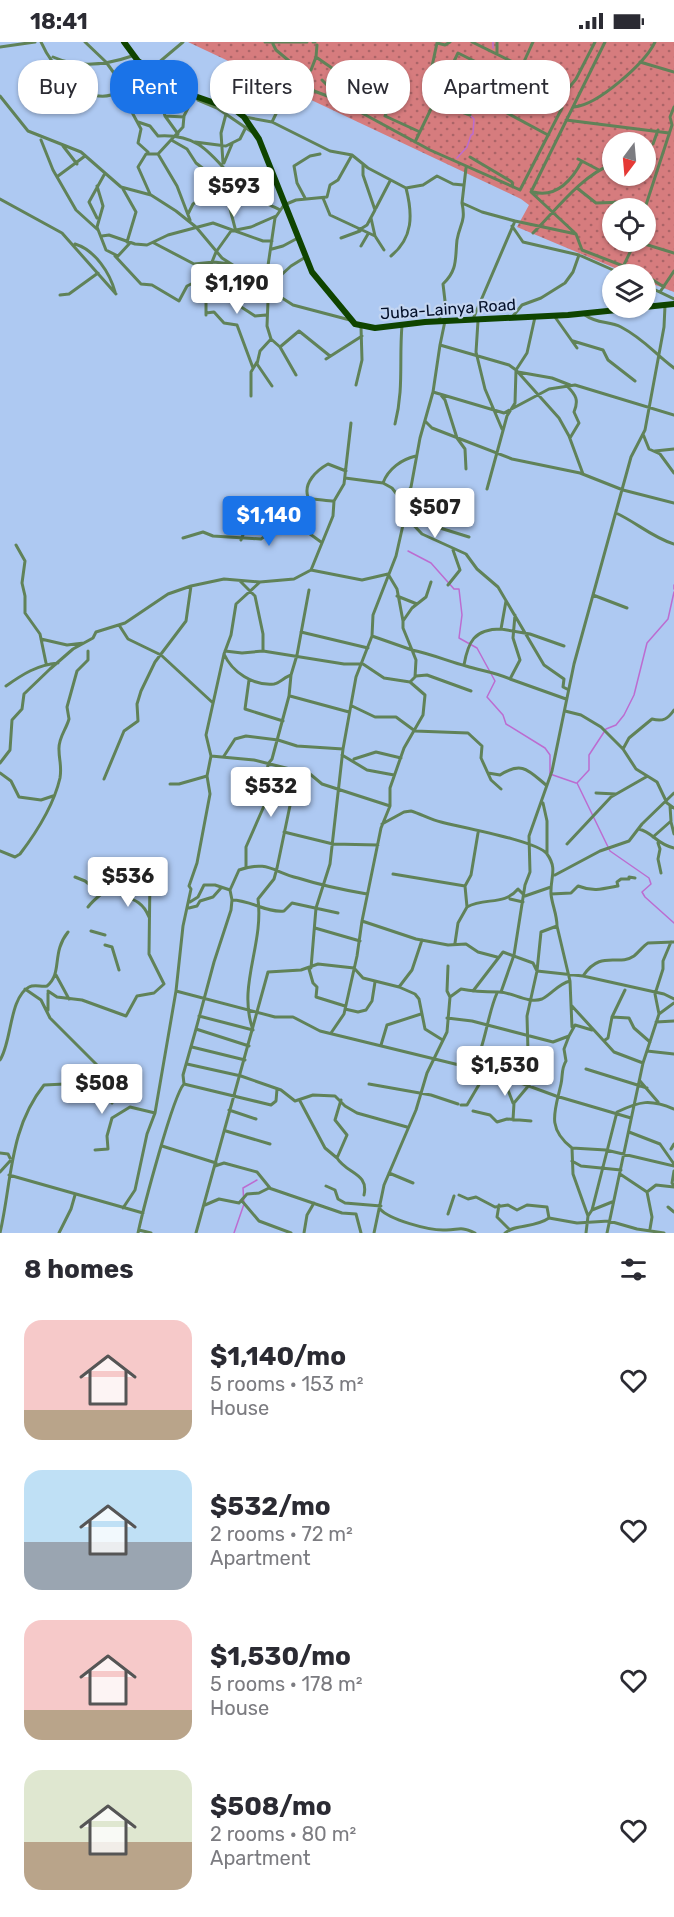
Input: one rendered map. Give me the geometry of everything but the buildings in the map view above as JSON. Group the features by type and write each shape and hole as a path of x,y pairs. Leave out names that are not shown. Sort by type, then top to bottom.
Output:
{"main road":[{"name":"Juba-Lainya Road","path":"124,42 132,56 138,60"},
{"name":"Juba-Lainya Road","path":"198,99 235,110 244,117 256,134 282,207 304,258 319,283 350,320 361,327 375,328 442,321 602,312"},
{"path":"656,305 674,304"}],"street":[{"path":"0,47 35,42"},
{"path":"41,42 53,60"},
{"path":"85,42 110,68"},
{"path":"159,60 183,42"},
{"path":"265,42 273,44 307,42"},
{"path":"434,60 436,42 445,45 450,42"},
{"path":"472,42 510,60"},
{"path":"497,42 497,54"},
{"path":"525,60 533,42"},
{"path":"570,86 595,42"},
{"path":"531,192 605,42"},
{"path":"573,107 581,106 597,98 625,77 655,42"},
{"path":"314,62 315,43"},
{"path":"273,44 276,50 288,60"},
{"path":"455,60 458,53 472,60"},
{"path":"50,56 71,65 106,62 132,56"},
{"path":"316,57 326,64"},
{"path":"640,62 674,72"},
{"path":"322,80 326,84"},
{"path":"0,96 28,131 44,142 58,176 76,210 98,230 106,248 141,284 152,285 176,301 180,300 188,285 206,277"},
{"path":"648,198 672,124 670,116 674,108"},
{"path":"134,114 141,135 138,143 148,153 158,154 183,127 185,114"},
{"path":"224,165 221,133 226,114"},
{"path":"227,114 256,134"},
{"path":"272,122 276,114"},
{"path":"363,114 466,168 520,190 559,114"},
{"path":"386,114 385,116 420,132"},
{"path":"415,142 428,114"},
{"path":"509,114 548,135"},
{"path":"164,116 184,117"},
{"path":"164,116 177,135"},
{"path":"244,117 272,122 330,151 352,155 363,164 406,188 423,185 436,176 453,184 463,185"},
{"path":"566,120 669,133"},
{"path":"138,122 150,126 158,136 177,135 195,142 222,146 240,139 246,127"},
{"path":"656,136 658,130"},
{"path":"37,137 85,155 104,175 121,187 150,194 191,222 216,252 231,264 292,305 350,320"},
{"path":"172,141 187,149 196,163 223,184 239,185"},
{"path":"195,142 224,165 244,190 282,207"},
{"path":"224,165 233,142"},
{"path":"62,145 77,164"},
{"path":"148,153 138,167 150,194"},
{"path":"158,154 177,186 191,222"},
{"path":"304,198 297,183 294,166 310,156 320,154"},
{"path":"58,176 77,164 85,155"},
{"path":"296,375 280,346 271,339 266,315 266,287 276,216 282,207 304,198 323,198 328,195 330,185 338,180 352,155"},
{"path":"470,157 512,182 513,188"},
{"path":"531,192 544,194 557,191 580,160 599,170"},
{"path":"363,164 363,175 375,210"},
{"path":"402,501 411,487 416,456 433,392 444,303 443,284 454,272 457,240 465,221 462,203 466,168"},
{"path":"533,233 576,188 602,169"},
{"path":"98,230 97,220 88,202 104,175"},
{"path":"341,238 346,234 360,231 371,218 390,181"},
{"path":"188,214 193,204 223,184"},
{"path":"97,186 103,206 97,220"},
{"path":"115,256 121,255 129,242 136,213 121,187"},
{"path":"391,256 408,237 411,219 406,188"},
{"path":"576,188 596,204 602,204"},
{"path":"234,229 229,205 236,194 244,190"},
{"path":"531,192 576,234 582,250 618,264"},
{"path":"323,198 330,215 375,237"},
{"path":"0,199 51,226 73,243 116,294 112,280 102,265 84,248 73,243"},
{"path":"462,203 482,212 515,221 576,234"},
{"path":"251,396 253,368 237,325 224,323 214,312 206,314 206,277 216,252 234,229 251,227 276,216"},
{"path":"371,218 375,237 384,250"},
{"path":"502,432 492,409 479,356 476,352 476,319 515,221"},
{"path":"102,236 109,234 142,245 154,243 168,235 187,232 213,223 272,241"},
{"path":"512,226 523,242 579,255 602,265"},
{"path":"361,246 368,234"},
{"path":"272,249 284,246 296,239"},
{"path":"154,243 188,263 231,264"},
{"path":"656,248 674,253"},
{"path":"508,318 514,316 522,305 541,298 565,283 573,272 579,255"},
{"path":"266,287 304,258"},
{"path":"660,292 674,271"},
{"path":"60,295 69,294 98,273"},
{"path":"656,282 664,287"},
{"path":"656,290 674,299"},
{"path":"206,294 232,301 255,316 266,315"},
{"path":"472,1067 478,1058 485,1024 514,955 525,885 530,872 529,836 543,801 565,711 568,689 631,457 643,434 654,388 664,327 665,304"},
{"path":"584,314 592,320 624,329 647,343 674,368"},
{"path":"554,315 578,348"},
{"path":"487,489 502,432 514,403 517,370 527,353 535,317"},
{"path":"395,424 403,383 400,349 402,325"},
{"path":"356,386 362,360 361,327"},
{"path":"280,346 295,332 299,332 330,356"},
{"path":"326,359 362,336"},
{"path":"271,339 260,351 257,364 272,386"},
{"path":"573,341 603,351 608,360 635,381"},
{"path":"440,345 569,386 597,389 674,414"},
{"path":"253,368 258,361"},
{"path":"517,370 559,418 570,438 583,474"},
{"path":"433,392 503,413 510,412 549,389 569,386"},
{"path":"569,386 576,395 577,404 574,412 579,423 570,438"},
{"path":"440,394 445,400 457,438 465,449 466,470"},
{"path":"425,421 432,429 498,453 547,468 583,474 622,490 674,502"},
{"path":"311,570 333,516 334,501 345,478 351,423"},
{"path":"643,434 649,449 666,460 674,473"},
{"path":"655,452 674,449"},
{"path":"383,483 388,470 408,457 416,456"},
{"path":"308,497 306,493 308,483 319,468 328,464 346,471"},
{"path":"345,478 383,483 392,488 402,501 407,518 422,534 466,555 477,569 498,587 544,665 557,672 564,679 563,687 568,689"},
{"path":"183,538 203,532 213,536 241,540 264,538 269,532 273,518 297,497 334,501"},
{"path":"616,513 641,525 657,538 674,544"},
{"path":"241,540 250,517 273,518 299,526 321,542"},
{"path":"407,518 469,537"},
{"path":"375,982 372,1001 366,1010 358,1012 316,997 317,987 313,983 310,968 316,908 333,844 333,825 342,755 356,677 372,636 373,615 396,556 407,518"},
{"path":"16,545 25,561 22,583 26,596 25,614 41,639 46,663"},
{"path":"448,585 460,570 453,550"},
{"path":"0,763 10,750 12,720 22,709 24,694 74,649 86,643 96,632 119,625 168,594 224,579 260,582 294,579 311,570 362,580 388,574"},
{"path":"388,574 397,589 403,628 416,660 415,677"},
{"path":"239,579 255,596 262,628 263,651"},
{"path":"123,1208 135,1190 147,1134 155,1113 177,991 183,926 190,902 191,889 189,886 197,863 210,794 207,776 211,756 206,741 224,652 231,635 236,604 260,582"},
{"path":"403,621 426,597 431,582"},
{"path":"104,779 123,731 138,721 137,701 151,669 186,621 191,586"},
{"path":"246,868 246,847 264,806 268,764 272,759 290,696 291,675 297,656 309,590"},
{"path":"593,595 627,608"},
{"path":"398,596 417,604"},
{"path":"501,628 506,601"},
{"path":"510,679 520,660 513,638 515,615"},
{"path":"119,625 131,641 161,655 213,704"},
{"path":"464,666 468,645 486,630 501,628 526,633 564,646"},
{"path":"301,632 368,648"},
{"path":"372,636 412,650 441,656 464,666 496,672 566,699"},
{"path":"41,639 67,645 86,643"},
{"path":"0,851 15,857 20,854 53,796 60,776 62,759 59,748 69,719 66,710 70,693 77,671 88,660 88,651"},
{"path":"224,652 242,654 263,651 363,664 384,678 410,682 425,695 426,700 415,731 404,748 389,791 390,806 382,824 354,968 340,1023 331,1034"},
{"path":"224,652 228,664 249,680 275,684 291,675"},
{"path":"6,686 24,672 46,663 60,663"},
{"path":"410,682 415,677 427,675 471,691"},
{"path":"249,680 245,709 283,721"},
{"path":"290,696 349,712"},
{"path":"352,706 375,717 396,717 415,731 457,731 471,734 482,746 481,758 491,780 501,789"},
{"path":"623,749 629,738 652,719 660,721 669,718 674,710"},
{"path":"565,711 580,715 601,726 623,749 629,762 646,777 657,782 672,807 670,821 674,834"},
{"path":"224,756 238,738 254,736 297,746 343,749"},
{"path":"352,759 374,752 401,758"},
{"path":"342,755 367,770 394,776"},
{"path":"211,756 224,756 310,774 322,784 390,806"},
{"path":"272,759 274,766"},
{"path":"488,772 500,775 515,767 526,769 546,785"},
{"path":"252,1032 246,988 259,934 259,896 274,879 278,868 292,796 290,781 292,771"},
{"path":"0,773 11,781 19,797 41,800 53,796"},
{"path":"170,784 179,784 207,776"},
{"path":"538,778 549,777"},
{"path":"567,844 609,798 646,777"},
{"path":"597,793 617,795"},
{"path":"555,875 600,851 629,841 655,810 674,793"},
{"path":"543,801 547,821 547,854 555,875 551,894 556,926 570,979 572,1027 564,1049 566,1061 562,1068 562,1078 553,1111 556,1129 559,1136 572,1148 606,1150 674,1165"},
{"path":"382,824 407,811 478,832 500,833 515,842 530,845 547,854"},
{"path":"652,837 670,821"},
{"path":"639,829 647,831 657,843 660,849 658,859 661,873"},
{"path":"284,832 333,844 378,845"},
{"path":"455,943 458,923 466,907 465,886 471,875 478,832"},
{"path":"657,843 674,848"},
{"path":"48,991 70,1000 82,1000 126,1016 137,996 154,993 164,984 149,954 153,862"},
{"path":"104,867 110,866 122,872"},
{"path":"151,1233 139,1231 143,1213 178,1092 184,1084 183,1075 203,999 231,910 230,890 237,872 246,868 278,868 298,879 367,894"},
{"path":"393,874 465,886"},
{"path":"75,877 100,893"},
{"path":"551,894 571,893 578,886 592,891 603,890 618,886 617,882 621,879 635,878"},
{"path":"88,907 100,893 109,889 114,881"},
{"path":"190,902 198,897 204,885 230,890"},
{"path":"525,896 551,887"},
{"path":"189,908 213,897 222,888"},
{"path":"508,899 519,889 525,896"},
{"path":"114,892 133,898 144,906 149,919"},
{"path":"466,907 480,902 508,899 523,902"},
{"path":"232,900 259,905 275,912 284,911 292,903 338,914"},
{"path":"362,921 422,940 448,945 466,944 478,952 497,957"},
{"path":"513,1120 514,1103 530,1086 536,1072 528,1052 527,1016 537,971 541,932 556,926"},
{"path":"315,928 328,929 360,941"},
{"path":"91,931 105,935"},
{"path":"68,932 57,948 56,975 70,1000"},
{"path":"399,987 412,970 422,940"},
{"path":"583,976 587,970 604,959 630,957 648,943 672,942 663,961 662,975 655,994 659,1014 643,1063 607,1233"},
{"path":"105,945 112,947 119,970"},
{"path":"472,992 503,952 533,963 537,971 570,979"},
{"path":"196,1233 236,1095 268,972 310,968 321,964 354,968 363,978"},
{"path":"374,1233 382,1192 441,1039 447,1032 450,997 447,986 448,966"},
{"path":"47,986 56,975"},
{"path":"450,997 458,989 472,992 499,992 530,999 542,999 570,979 583,976 655,994 664,994 674,999"},
{"path":"351,978 363,978 399,987 417,996 425,1029 441,1039"},
{"path":"0,1060 8,1040 11,1017 25,989 31,985 47,986"},
{"path":"47,986 50,1018 99,1067 112,1103"},
{"path":"25,989 41,1000 49,1012"},
{"path":"605,1040 608,1038 612,1017 625,990"},
{"path":"177,991 275,1017 293,1017 305,1025 331,1034 487,1071 556,1096 618,1112 632,1118"},
{"path":"659,1014 674,1003"},
{"path":"571,1005 616,1053 643,1063"},
{"path":"381,1045 387,1025 421,1014"},
{"path":"199,1016 252,1032"},
{"path":"612,1017 629,1018 634,1028 650,1042"},
{"path":"447,1018 485,1024 553,1042 569,1036"},
{"path":"656,1022 674,1022"},
{"path":"572,1027 575,1025 592,1030"},
{"path":"196,1029 249,1046"},
{"path":"191,1046 245,1060"},
{"path":"496,1074 514,1065 522,1066 528,1052"},
{"path":"647,1052 674,1054"},
{"path":"187,1064 241,1076 277,1089 287,1094 292,1100 300,1101 314,1095 335,1096 345,1106 360,1114 407,1126"},
{"path":"586,1069 640,1083 658,1102"},
{"path":"369,1084 421,1092 460,1105 467,1105 487,1071"},
{"path":"509,1080 508,1090 513,1103"},
{"path":"0,1233 11,1159 20,1126 39,1092 48,1084 65,1084"},
{"path":"184,1084 273,1105 277,1089"},
{"path":"300,1101 325,1148 338,1158 343,1167 361,1176 365,1184 364,1195"},
{"path":"338,1158 347,1135 335,1120 341,1101"},
{"path":"586,1233 588,1216 592,1210 606,1150 618,1112 635,1103 658,1102 674,1108"},
{"path":"95,1150 108,1149 108,1129 112,1118 130,1107 155,1113"},
{"path":"230,1110 256,1119"},
{"path":"473,1111 490,1115 497,1122 531,1121"},
{"path":"226,1131 241,1133 270,1144"},
{"path":"628,1132 660,1144 674,1165"},
{"path":"671,1149 674,1144"},
{"path":"162,1146 216,1164 224,1163 257,1172 271,1188 342,1214 356,1214 361,1233"},
{"path":"572,1148 573,1174 588,1216"},
{"path":"0,1153 8,1154 11,1159"},
{"path":"0,1172 11,1159"},
{"path":"572,1161 581,1166 621,1172 646,1191 652,1217 650,1229"},
{"path":"646,1191 656,1185 674,1187 672,1183 674,1171"},
{"path":"389,1173 413,1183"},
{"path":"9,1175 143,1213"},
{"path":"326,1186 335,1190 338,1199 345,1203 380,1208 407,1222 444,1232 461,1227 476,1233"},
{"path":"204,1206 216,1199 236,1203 242,1201 247,1194 271,1188"},
{"path":"59,1233 75,1195"},
{"path":"448,1214 457,1196 468,1199 476,1197 495,1207 499,1204 508,1205 518,1210 527,1205 547,1207 549,1218"},
{"path":"242,1201 259,1221 291,1233"},
{"path":"592,1210 612,1202"},
{"path":"304,1233 307,1215 314,1203"},
{"path":"499,1204 497,1217 509,1229"},
{"path":"668,1207 674,1212"},
{"path":"505,1233 509,1229 537,1226 549,1218 587,1222 609,1221 636,1231 650,1229 664,1233"},
{"path":"429,1228 434,1233"}],"shaded area":[{"path":"188,42 674,42 674,292 656,285 656,264 605,264 517,227 529,205 521,199 341,114 410,114 410,60 326,60 326,107 314,101 314,60 226,60"}],"waterway":[{"path":"493,42 493,48"},
{"path":"457,158 467,147 473,134 474,119 469,114"},
{"path":"408,551 431,563 454,589 459,589 462,615 459,638 477,648 495,681 487,697 503,715 506,724 545,748 550,755 550,774 576,783"},
{"path":"674,592 668,619 647,643 634,695 624,715 616,725 606,729 589,755 589,770 577,783 610,851 649,878 651,884 642,892 674,923"},
{"path":"234,1233 244,1204 243,1188 257,1180"}]}
